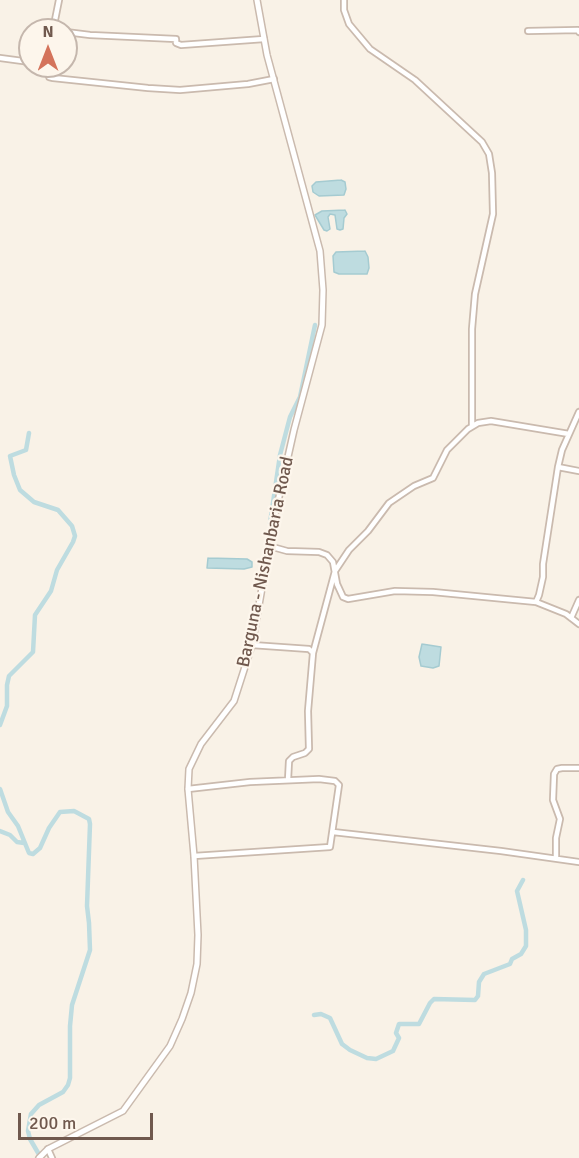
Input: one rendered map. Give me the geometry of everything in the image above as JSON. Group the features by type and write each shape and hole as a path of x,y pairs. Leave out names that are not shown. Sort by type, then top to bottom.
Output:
{"street":[{"path":"55,18 59,0"},
{"name":"Barguna - Nishanbaria Road","path":"40,1157 48,1149 123,1111 170,1046 188,1002 196,964 198,935 188,789 189,769 201,744 234,701 252,645 294,430 320,337 323,290 320,251 274,79 257,0"},
{"path":"344,0 344,10 349,24 370,49 415,80 482,142 489,154 493,214 475,294 472,329 472,426"},
{"path":"528,31 578,30 579,32"},
{"path":"78,34 176,39 176,43 181,45 264,39"},
{"path":"0,58 18,60"},
{"path":"53,78 180,90 248,84 274,79"},
{"path":"536,602 543,577 558,467 579,412"},
{"path":"288,780 289,761 293,756 309,749 308,711 313,653 335,571 349,550 368,531 389,503 414,486 434,478 447,450 472,426 491,421 569,434"},
{"path":"558,467 579,471"},
{"path":"270,546 286,551 319,552 327,555 333,562 337,584 343,597 348,599 395,591 536,602 566,614 579,624"},
{"path":"571,618 579,600"},
{"path":"252,645 309,649 313,653"},
{"path":"556,858 556,838 560,819 552,800 554,774 557,769 579,768"},
{"path":"188,789 319,778 338,783 339,788 332,843 326,848 194,856"},
{"path":"333,832 579,862"},
{"path":"48,1149 52,1158"}],"water":[{"path":"341,180 345,182 344,195 319,196 313,192 312,186 316,182"},
{"path":"345,210 347,214 344,218 343,229 340,230 337,229 335,215 330,214 328,217 330,229 327,231 315,215 322,211"},
{"path":"365,251 369,268 367,274 334,272 333,256 336,252"},
{"path":"208,558 247,559 252,562 252,567 244,569 207,568"},
{"path":"422,644 441,647 439,666 433,668 421,666 419,657"}],"waterway":[{"path":"270,523 280,455 290,417 300,397 315,325"},
{"path":"0,725 7,706 9,676 33,652 35,615 51,591 57,570 75,536 72,526 58,510 34,502 20,490 10,456 26,450 29,433"},
{"path":"0,789 8,812 18,826 29,853 33,854 40,848 49,828 60,812 74,811 89,819 90,824 87,906 90,950 72,1005 68,1085 63,1092 39,1105 31,1114 28,1131 41,1158"},
{"path":"0,831 10,835 17,842 24,843"},
{"path":"314,1015 321,1014 330,1018 342,1044 350,1050 367,1058 376,1059 393,1051 399,1038 396,1033 399,1024 419,1024 434,999 475,1000 478,996 479,982 484,974 510,964 512,959 521,954 526,946 526,930 517,891 523,880"}]}
